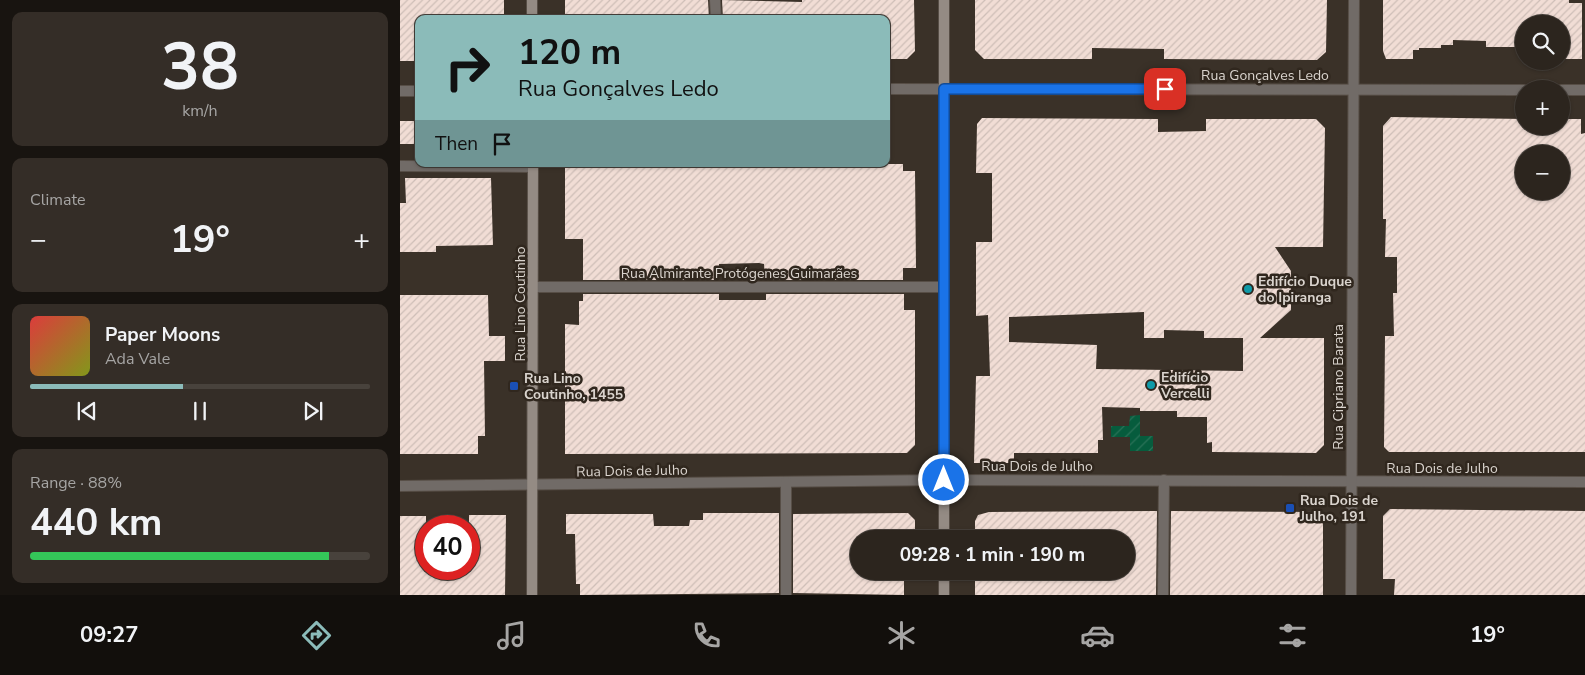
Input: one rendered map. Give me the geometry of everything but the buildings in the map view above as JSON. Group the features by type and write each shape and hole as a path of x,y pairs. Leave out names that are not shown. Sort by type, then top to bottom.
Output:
{"street":[{"path":"532,0 532,15"},
{"path":"715,0 716,15"},
{"path":"944,0 944,530"},
{"name":"Rua Cipriano Barata","path":"1351,595 1354,0"},
{"name":"Rua Gonçalves Ledo","path":"890,89 1515,90"},
{"path":"1570,90 1585,90"},
{"path":"400,91 415,91"},
{"path":"400,166 415,166"},
{"name":"Rua Lino Coutinho","path":"532,595 533,167"},
{"name":"Rua Almirante Protógenes Guimarães","path":"534,287 943,287"},
{"name":"Rua Dois de Julho","path":"400,486 944,480 1585,482"},
{"path":"1163,595 1164,480"},
{"path":"786,482 786,595"},
{"path":"944,580 944,595"}],"green space":[{"path":"1140,415 1140,436 1153,436 1153,451 1130,451 1130,437 1111,437 1111,426 1129,426 1130,416"}],"place":[{"name":"Edifício Duque do Ipiranga","path":"1248,289"},
{"name":"Edifício Vercelli","path":"1151,385"},
{"name":"Rua Lino Coutinho, 1455","path":"514,386"},
{"name":"Rua Dois de Julho, 191","path":"1290,508"}],"route":[{"path":"944,480 944,89 1165,89"}]}
